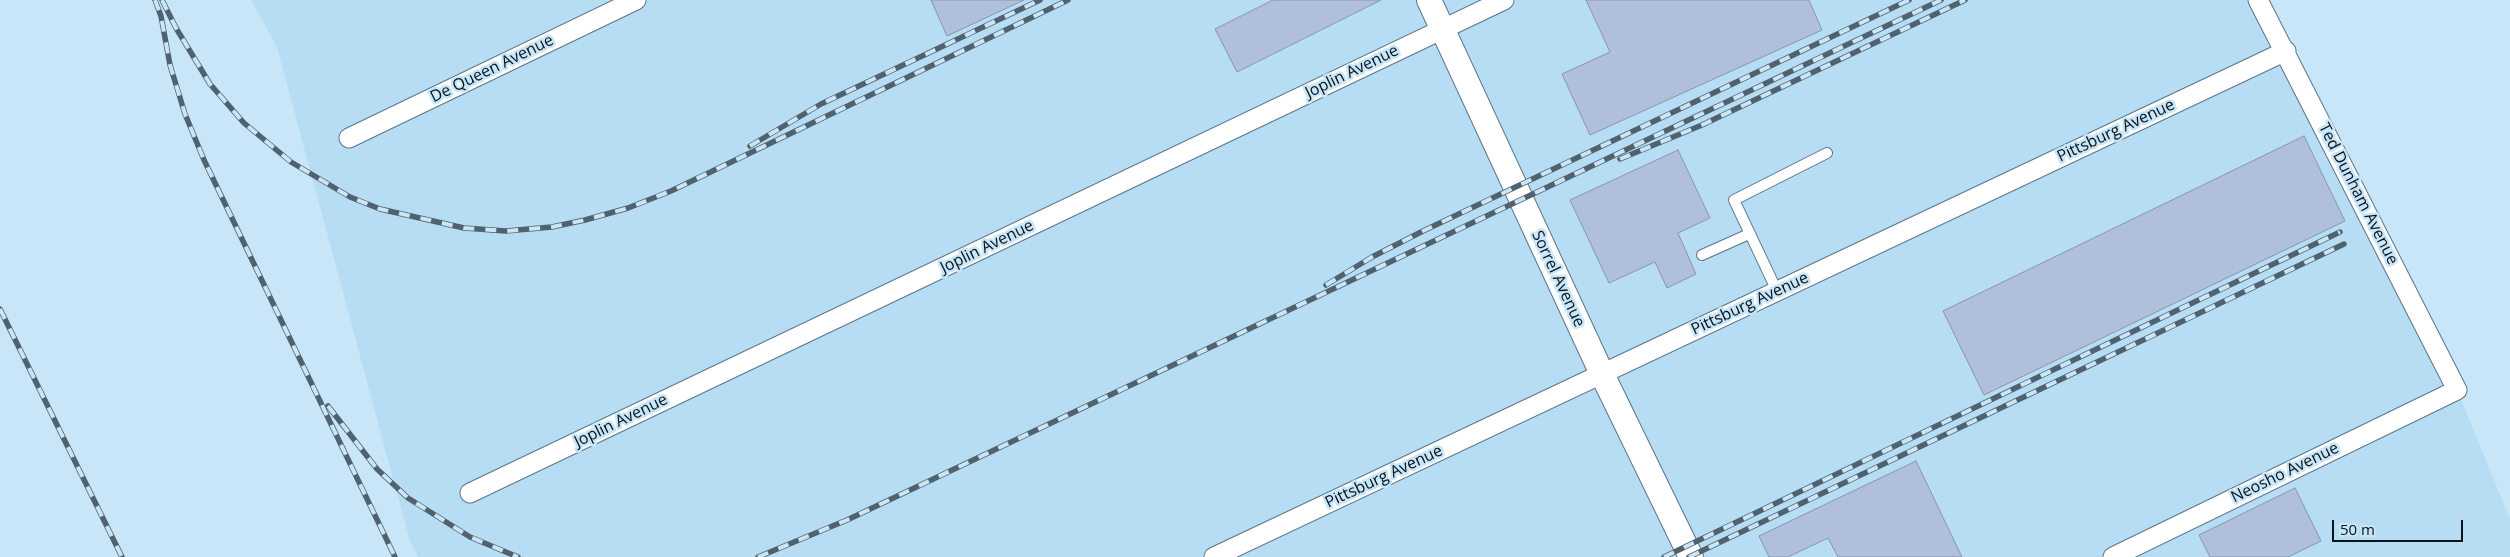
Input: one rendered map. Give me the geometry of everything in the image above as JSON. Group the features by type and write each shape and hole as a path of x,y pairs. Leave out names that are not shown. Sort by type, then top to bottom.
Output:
{"street":[{"name":"De Queen Avenue","path":"349,138 636,0"},
{"name":"Sorrel Avenue","path":"1428,0 1602,374 1691,557"},
{"name":"Joplin Avenue","path":"470,493 1504,0"},
{"name":"Ted Dunham Avenue","path":"2258,0 2457,390"},
{"name":"Pittsburg Avenue","path":"1214,557 2286,52"},
{"name":"Neosho Avenue","path":"2113,557 2457,390"}],"lane":[{"path":"1777,291 1734,200 1827,154"},
{"path":"1702,255 1749,234"}],"shaded area":[{"path":"251,0 2258,0 2457,390 2510,519 2510,557 418,557 409,538 277,47"}],"building":[{"path":"931,0 1024,0 947,36"},
{"path":"1273,0 1381,0 1237,72 1215,29"},
{"path":"1586,0 1809,0 1822,30 1590,135 1562,74 1610,52"},
{"path":"2304,136 2345,221 1984,395 1943,311"},
{"path":"1678,150 1710,218 1678,233 1696,274 1667,288 1655,262 1609,283 1570,200"},
{"path":"1916,461 1962,557 1838,557 1828,538 1788,557 1769,557 1759,536"},
{"path":"2295,488 2321,541 2288,557 2210,557 2199,535"}],"railway":[{"path":"155,0 161,16 170,65 185,114 204,160 395,557"},
{"path":"162,0 176,28 210,84 244,123 291,162 350,197 380,209 464,228 506,231 552,227 585,220 628,208 671,191 1068,0"},
{"path":"750,146 821,104 1040,0"},
{"path":"1326,285 1372,257 1423,231 1909,0"},
{"path":"758,557 847,520 1941,0"},
{"path":"1620,159 1702,125 1965,0"},
{"path":"1664,557 2340,232"},
{"path":"1689,557 2344,244"},
{"path":"0,309 122,557"},
{"path":"328,406 377,469 408,498 470,537 518,557"}]}
